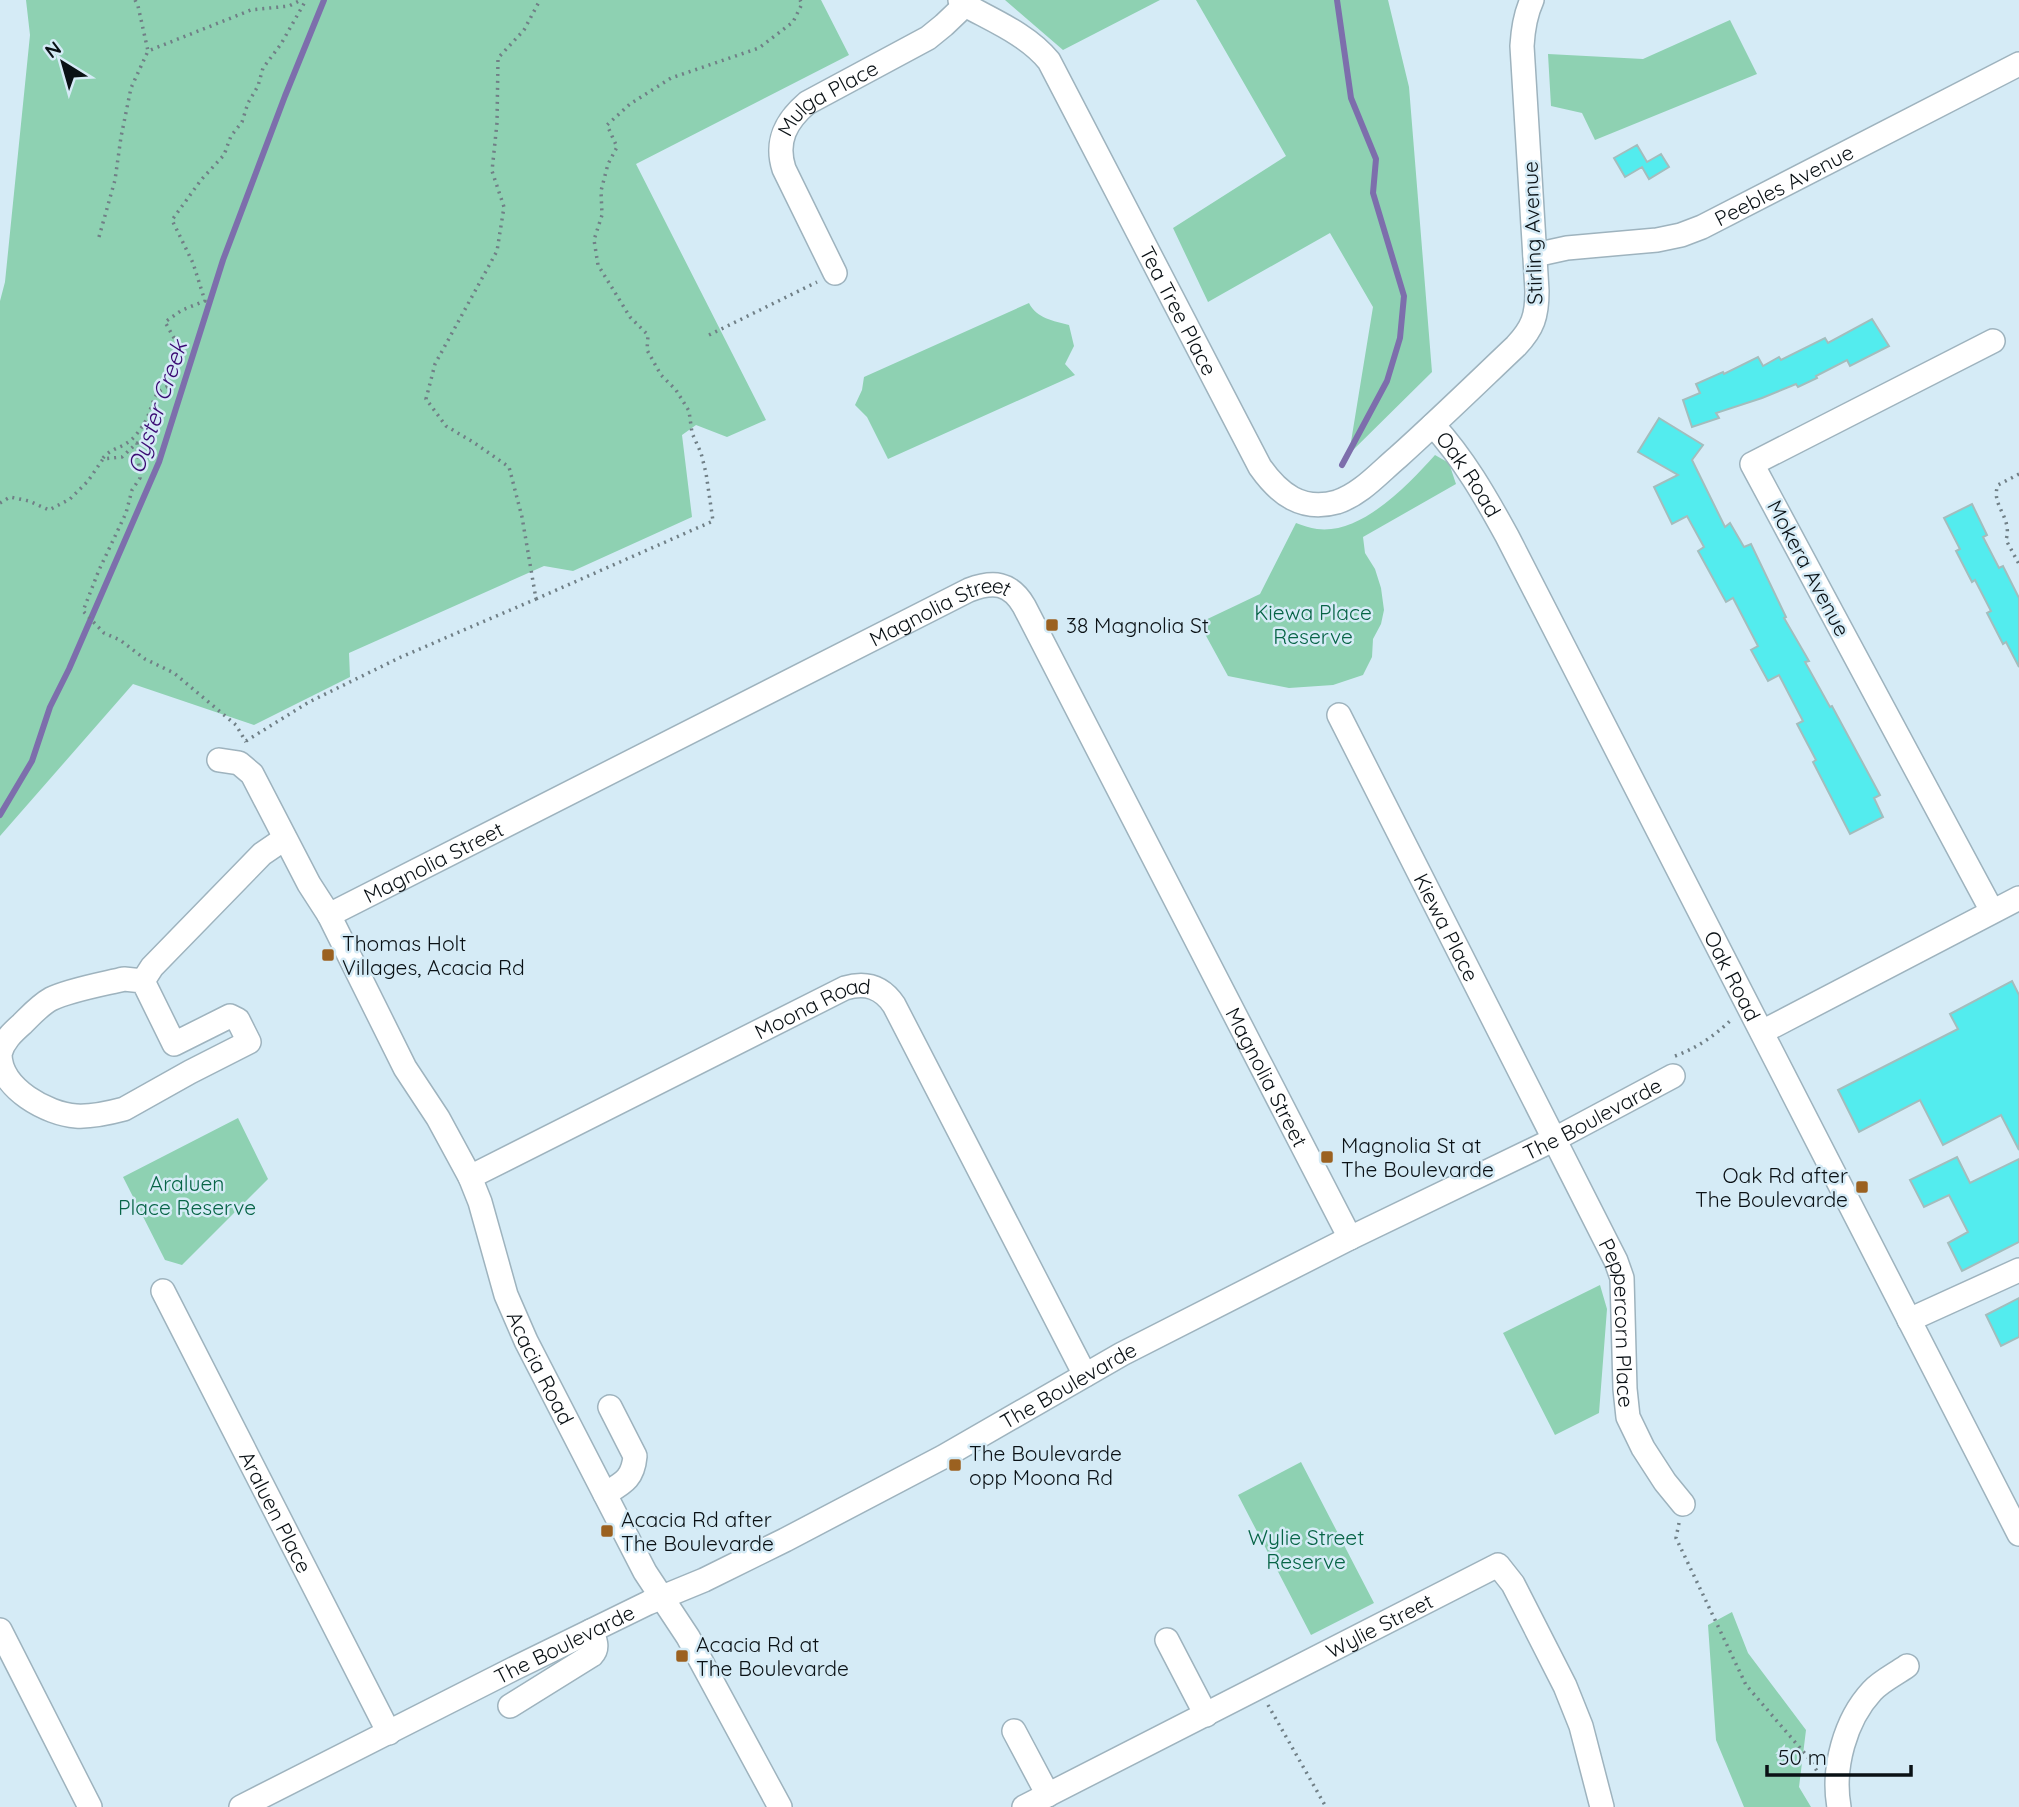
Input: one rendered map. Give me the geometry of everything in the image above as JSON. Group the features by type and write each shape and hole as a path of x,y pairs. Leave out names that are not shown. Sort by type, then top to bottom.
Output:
{"street":[{"name":"Stirling Avenue","path":"1433,425 1528,333 1534,320 1537,306 1535,256 1522,46 1523,27 1532,0"},
{"name":"Mulga Place","path":"835,274 784,169 780,150 783,132 807,103 928,38 944,25 962,3"},
{"name":"Tea Tree Place","path":"962,3 1024,38 1049,61 1254,457 1282,493 1304,503 1315,504 1337,502 1349,497 1433,425"},
{"name":"Peebles Avenue","path":"1535,256 1567,248 1657,240 1702,227 2019,64"},
{"name":"Mokera Avenue","path":"1992,911 1752,464 1993,341"},
{"name":"Oak Road","path":"1433,425 1477,480 2019,1534"},
{"name":"Magnolia Street","path":"330,915 969,590 994,584 1004,587 1014,593 1024,606 1350,1238"},
{"name":"Kiewa Place","path":"1339,715 1555,1139"},
{"path":"219,760 239,763 253,774"},
{"name":"Acacia Road","path":"253,774 284,839 330,915 405,1068 438,1118 470,1177 480,1202 506,1295 519,1326 645,1572 709,1673 780,1807"},
{"path":"143,981 152,967 253,864 284,839"},
{"path":"1762,1032 2019,898"},
{"path":"143,981 124,979 52,999 9,1036 0,1053 2,1069 20,1095 31,1102 40,1107 77,1116 124,1109 249,1042 238,1020 230,1016 174,1044"},
{"path":"143,981 190,1072"},
{"name":"Moona Road","path":"470,1177 845,988 856,985 880,989 894,1005 1085,1375"},
{"name":"The Boulevarde","path":"241,1807 267,1801 389,1733 513,1669 662,1597 704,1580 877,1492 1085,1375 1350,1238 1555,1139 1673,1076"},
{"name":"Peppercorn Place","path":"1555,1139 1622,1278 1628,1417 1643,1448 1683,1504"},
{"path":"1909,1320 2019,1270"},
{"name":"Araluen Place","path":"163,1291 389,1733"},
{"path":"605,1494 626,1481 635,1456 610,1407"},
{"name":"Wylie Street","path":"1024,1807 1498,1565 1513,1584 1565,1686 1581,1726 1602,1807"},
{"path":"0,1630 90,1807"},
{"path":"510,1706 592,1655 596,1647 591,1631"},
{"path":"1167,1640 1206,1715"},
{"path":"1839,1804 1836,1776 1840,1752 1849,1729 1873,1690 1907,1666"},
{"path":"1014,1731 1048,1795"}],"path":[{"path":"99,237 114,180 131,88 148,51 135,0"},
{"path":"148,51 251,10 289,6 304,0"},
{"path":"0,503 10,497 29,501 49,510 70,499 88,481 109,451 130,440 146,421 153,399 163,387 174,384 178,345 165,323 182,310 205,301 192,263 172,220 201,180 224,155 231,136 242,122 263,68 281,44 304,0"},
{"path":"536,599 522,517 509,467 446,426 426,399 435,364 497,251 504,207 492,171 497,123 498,58 524,30 540,0"},
{"path":"246,741 310,702 401,657 713,520 706,473 692,433 689,411 647,350 648,335 630,317 598,265 594,240 602,215 601,191 608,163 617,147 607,125 630,104 671,78 759,48 793,22 803,4 800,0"},
{"path":"709,335 835,274"},
{"path":"103,459 122,457 137,443 140,478 132,491 126,513 83,611 104,633 120,640 145,659 174,673 236,725 246,741 253,774"},
{"path":"2019,474 1998,485 1995,497 2007,522 2009,531 2006,540 2019,564"},
{"path":"1673,1076 1665,1059 1689,1051 1720,1031 1747,1004"},
{"path":"1683,1504 1676,1538 1746,1685 1807,1756 1839,1804"},
{"path":"1258,1688 1326,1807"}],"green space":[{"path":"26,0 821,0 849,55 636,164 766,420 727,437 696,425 682,435 692,517 573,571 544,566 349,653 350,677 254,725 133,684 0,836 0,301 5,282 30,35"},
{"path":"1005,0 1160,0 1063,50"},
{"path":"1196,0 1388,0 1409,87 1432,372 1349,454 1373,307 1330,233 1208,302 1173,228 1286,156"},
{"path":"1730,20 1757,74 1595,140 1582,113 1551,106 1548,54 1643,59"},
{"path":"1029,303 1041,315 1069,325 1074,346 1065,364 1075,375 888,459 867,417 855,405 864,377"},
{"name":"Kiewa Place Reserve","path":"1435,455 1449,463 1456,484 1363,537 1365,553 1375,569 1381,588 1384,610 1381,624 1373,639 1372,657 1363,675 1333,685 1289,688 1228,676 1199,623 1260,594 1296,523 1317,529 1334,529 1367,516 1397,493"},
{"name":"Araluen Place Reserve","path":"238,1118 268,1179 182,1265 165,1260 123,1177"},
{"path":"1600,1285 1607,1309 1599,1413 1555,1435 1503,1333"},
{"name":"Wylie Street Reserve","path":"1301,1462 1374,1603 1311,1635 1238,1495"},
{"path":"1732,1612 1748,1653 1806,1730 1799,1787 1811,1807 1744,1807 1716,1740 1708,1625"}],"building":[{"path":"1637,145 1647,162 1661,154 1669,167 1649,179 1642,167 1625,177 1614,158"},
{"path":"1872,319 1889,346 1850,366 1847,360 1798,387 1796,384 1716,413 1719,418 1692,427 1683,400 1700,393 1696,384 1758,357 1763,366 1825,338 1828,343"},
{"path":"1659,418 1703,445 1692,460 1725,527 1730,523 1744,547 1751,544 1786,617 1784,618 1809,661 1805,662 1880,795 1874,798 1883,817 1850,834 1813,762 1816,760 1797,724 1803,721 1779,675 1768,681 1751,650 1758,646 1733,598 1726,602 1698,551 1704,547 1687,516 1672,524 1654,487 1678,475 1638,452"},
{"path":"1972,504 1987,535 1983,537 1999,568 2003,566 2019,598 2019,667 1987,613 1991,611 1956,551 1960,549 1944,518"},
{"path":"2012,981 2019,995 2019,1150 2001,1115 1943,1145 1920,1100 1859,1132 1838,1090 1958,1029 1950,1014"},
{"path":"1957,1157 1970,1183 2019,1159 2019,1242 1962,1271 1948,1243 1968,1232 1949,1195 1924,1207 1910,1180"},
{"path":"2019,1298 2019,1337 2001,1346 1986,1315"}],"waterway":[{"name":"Oyster Creek","path":"0,815 32,761 50,707 159,462 223,260 324,0"},
{"path":"1337,0 1351,98 1376,159 1373,193 1404,296 1400,338 1387,381 1342,465"}],"place":[{"name":"38 Magnolia St","path":"1052,625"},
{"name":"Thomas Holt Villages, Acacia Rd","path":"328,955"},
{"name":"Magnolia St at The Boulevarde","path":"1327,1157"},
{"name":"Oak Rd after The Boulevarde","path":"1862,1187"},
{"name":"The Boulevarde opp Moona Rd","path":"955,1465"},
{"name":"Acacia Rd after The Boulevarde","path":"607,1531"},
{"name":"Acacia Rd at The Boulevarde","path":"682,1656"}]}
